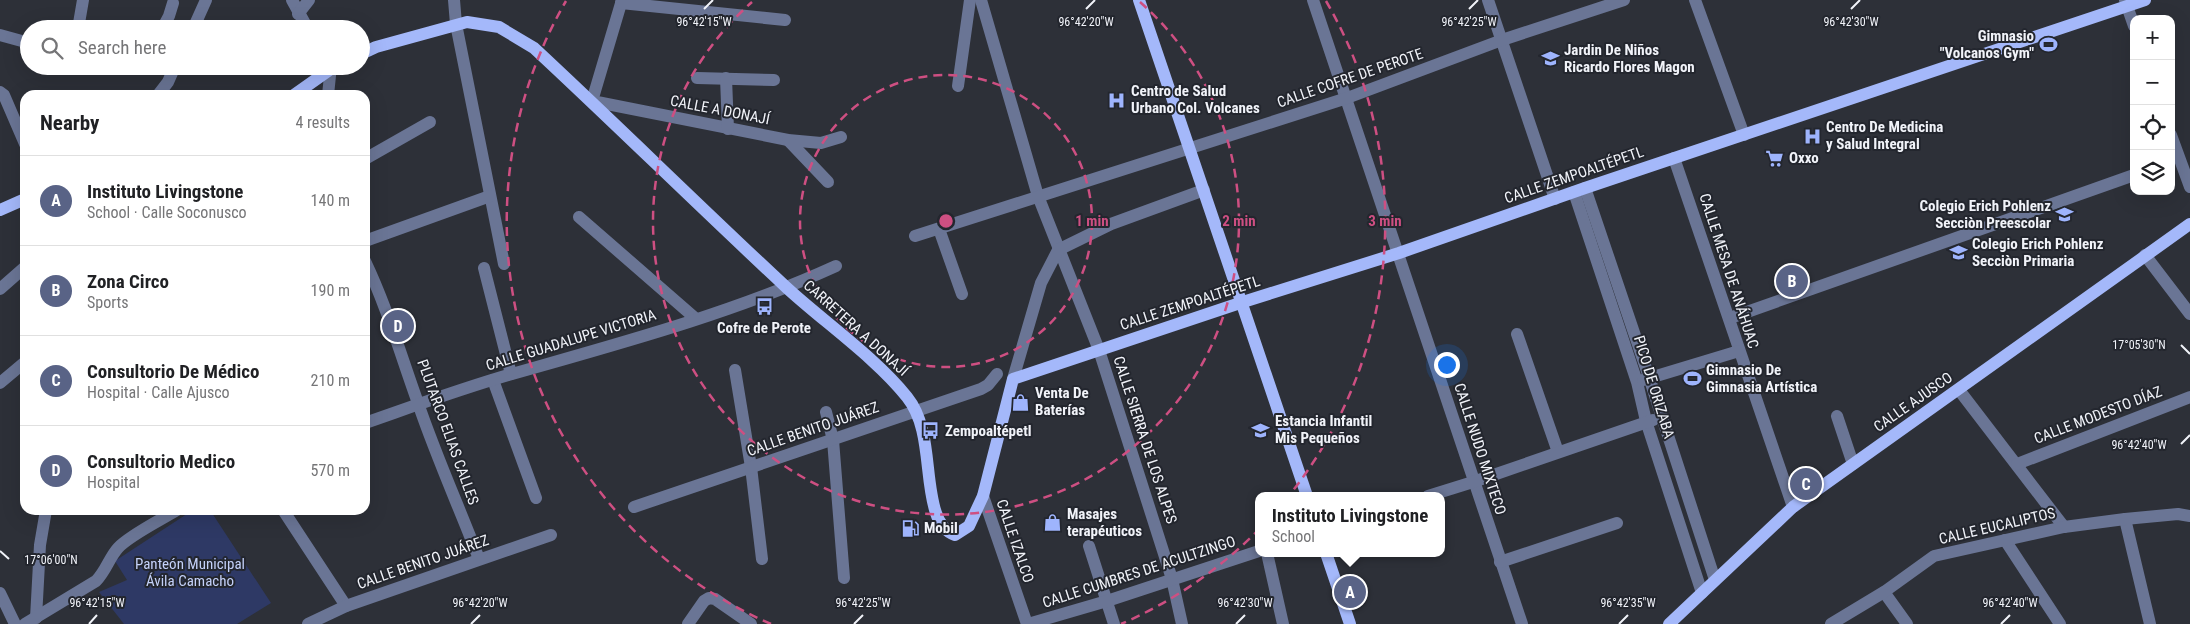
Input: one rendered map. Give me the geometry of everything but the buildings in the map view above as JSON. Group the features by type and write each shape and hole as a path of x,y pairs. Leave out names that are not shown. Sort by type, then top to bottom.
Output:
{"main road":[{"path":"1139,0 1188,150 1243,302 1306,492"},
{"name":"CALLE ZEMPOALTÉPETL","path":"1013,379 1243,302 1399,254 1579,190 2126,3 2145,0"},
{"name":"CARRETERA A DONAJÍ","path":"370,50 456,24 477,22 498,27 534,48 787,288 888,376 908,398 915,411 923,438 936,514 947,532 955,535 969,526 983,496 1013,379"},
{"path":"301,90 321,75"},
{"path":"0,210 20,201"},
{"name":"CALLE AJUSCO","path":"1669,624 1793,507 2190,224"},
{"path":"1327,557 1350,624"}],"street":[{"path":"80,20 83,0"},
{"path":"197,20 206,0"},
{"path":"292,0 302,20"},
{"path":"298,14 308,0"},
{"path":"454,0 456,24 504,264"},
{"path":"958,86 970,0"},
{"name":"CALLE SIERRA DE LOS ALPES","path":"981,0 1038,196 1099,350 1172,579 1182,624"},
{"name":"CALLE NUDO MIXTECO","path":"1313,0 1522,624"},
{"path":"1488,0 1555,199"},
{"name":"CALLE COFRE DE PEROTE","path":"914,236 1347,98 1502,40 1624,0"},
{"path":"1695,0 1744,135"},
{"path":"592,102 622,2 785,20"},
{"path":"167,20 172,3"},
{"path":"2126,3 2130,15"},
{"path":"0,35 20,41"},
{"path":"162,90 171,75"},
{"path":"329,90 331,75"},
{"path":"697,78 774,80"},
{"path":"726,78 728,129"},
{"path":"0,92 4,95 20,132"},
{"name":"CALLE A DONAJÍ","path":"592,102 788,140 821,144 841,137"},
{"path":"370,156 430,122"},
{"path":"788,140 828,182"},
{"name":"CALLE MESA DE ANÁHUAC","path":"1674,158 1793,507"},
{"path":"2175,160 2190,187"},
{"path":"1730,318 2130,176"},
{"path":"1058,250 1111,224 1204,190"},
{"name":"PICO DE ORIZABA","path":"1579,190 1643,380 1661,418 1715,580"},
{"path":"370,239 490,196"},
{"path":"579,217 695,318"},
{"path":"939,229 962,294"},
{"name":"CARRETERA A DONAJÍ","path":"1013,379 1040,283 1058,250"},
{"path":"2145,255 2190,314"},
{"path":"787,288 836,266"},
{"path":"484,268 511,374"},
{"path":"0,289 20,271"},
{"name":"PLUTARCO ELIAS CALLES","path":"370,283 479,559"},
{"name":"CALLE GUADALUPE VICTORIA","path":"370,421 511,374 568,359 787,288"},
{"path":"1518,334 1558,452"},
{"path":"1643,380 1739,351"},
{"path":"0,383 20,366"},
{"path":"735,370 751,467 762,558"},
{"name":"CALLE BENITO JUÁREZ","path":"634,507 985,387 997,374"},
{"path":"493,380 536,498"},
{"name":"PICO DE ORIZABA","path":"1643,380 1646,421 1702,592"},
{"path":"1959,390 2064,527"},
{"name":"CALLE MODESTO DÍAZ","path":"2017,464 2190,397"},
{"path":"826,412 833,440 844,578"},
{"path":"1837,416 1854,464"},
{"path":"1441,492 1646,421 1661,418"},
{"name":"CALLE IZALCO","path":"983,496 1027,624"},
{"name":"CALLE EUCALIPTOS","path":"1831,624 1884,592 1934,556 2064,527 2125,518 2178,514 2190,516"},
{"path":"30,621 45,515"},
{"path":"30,621 96,581 103,575 113,554 121,545 169,515"},
{"path":"286,515 346,606"},
{"path":"2125,518 2150,624"},
{"path":"1500,562 1617,523"},
{"name":"CALLE BENITO JUÁREZ","path":"308,624 346,606 551,534"},
{"path":"2005,540 2060,624"},
{"path":"1089,546 1114,624"},
{"name":"CALLE CUMBRES DE ACULTZINGO","path":"1027,624 1108,601 1255,552"},
{"path":"1268,557 1282,624"},
{"path":"1884,592 1907,624"},
{"path":"0,593 15,624"},
{"path":"688,624 704,601 709,598 715,599 751,624"}],"green space":[{"name":"Panteón Municipal Ávila Camacho","path":"185,515 213,515 271,603 237,624 124,624 99,592 127,580 115,561"}],"place":[{"name":"Gimnasio \"Volcanos Gym\"","path":"2048,45"},
{"name":"Jardin De Niños Ricardo Flores Magon","path":"1550,59"},
{"name":"Centro de Salud Urbano Col. Volcanes","path":"1117,100"},
{"name":"Centro De Medicina y Salud Integral","path":"1812,136"},
{"name":"Oxxo","path":"1775,158"},
{"name":"Colegio Erich Pohlenz Secciòn Preescolar","path":"2065,215"},
{"name":"Colegio Erich Pohlenz Secciòn Primaria","path":"1958,253"},
{"name":"Zona Circo","path":"1792,281"},
{"name":"Cofre de Perote","path":"764,307"},
{"name":"Consultorio Medico","path":"398,326"},
{"name":"Gimnasio De Gimnasia Artística","path":"1692,379"},
{"name":"Venta De Baterías","path":"1021,402"},
{"name":"Estancia Infantil Mis Pequeños","path":"1261,430"},
{"name":"Zempoaltépetl","path":"931,431"},
{"name":"Consultorio De Médico","path":"1806,484"},
{"name":"Masajes terapéuticos","path":"1053,523"},
{"name":"Mobil","path":"910,528"},
{"name":"Instituto Livingstone","path":"1350,592"}]}
